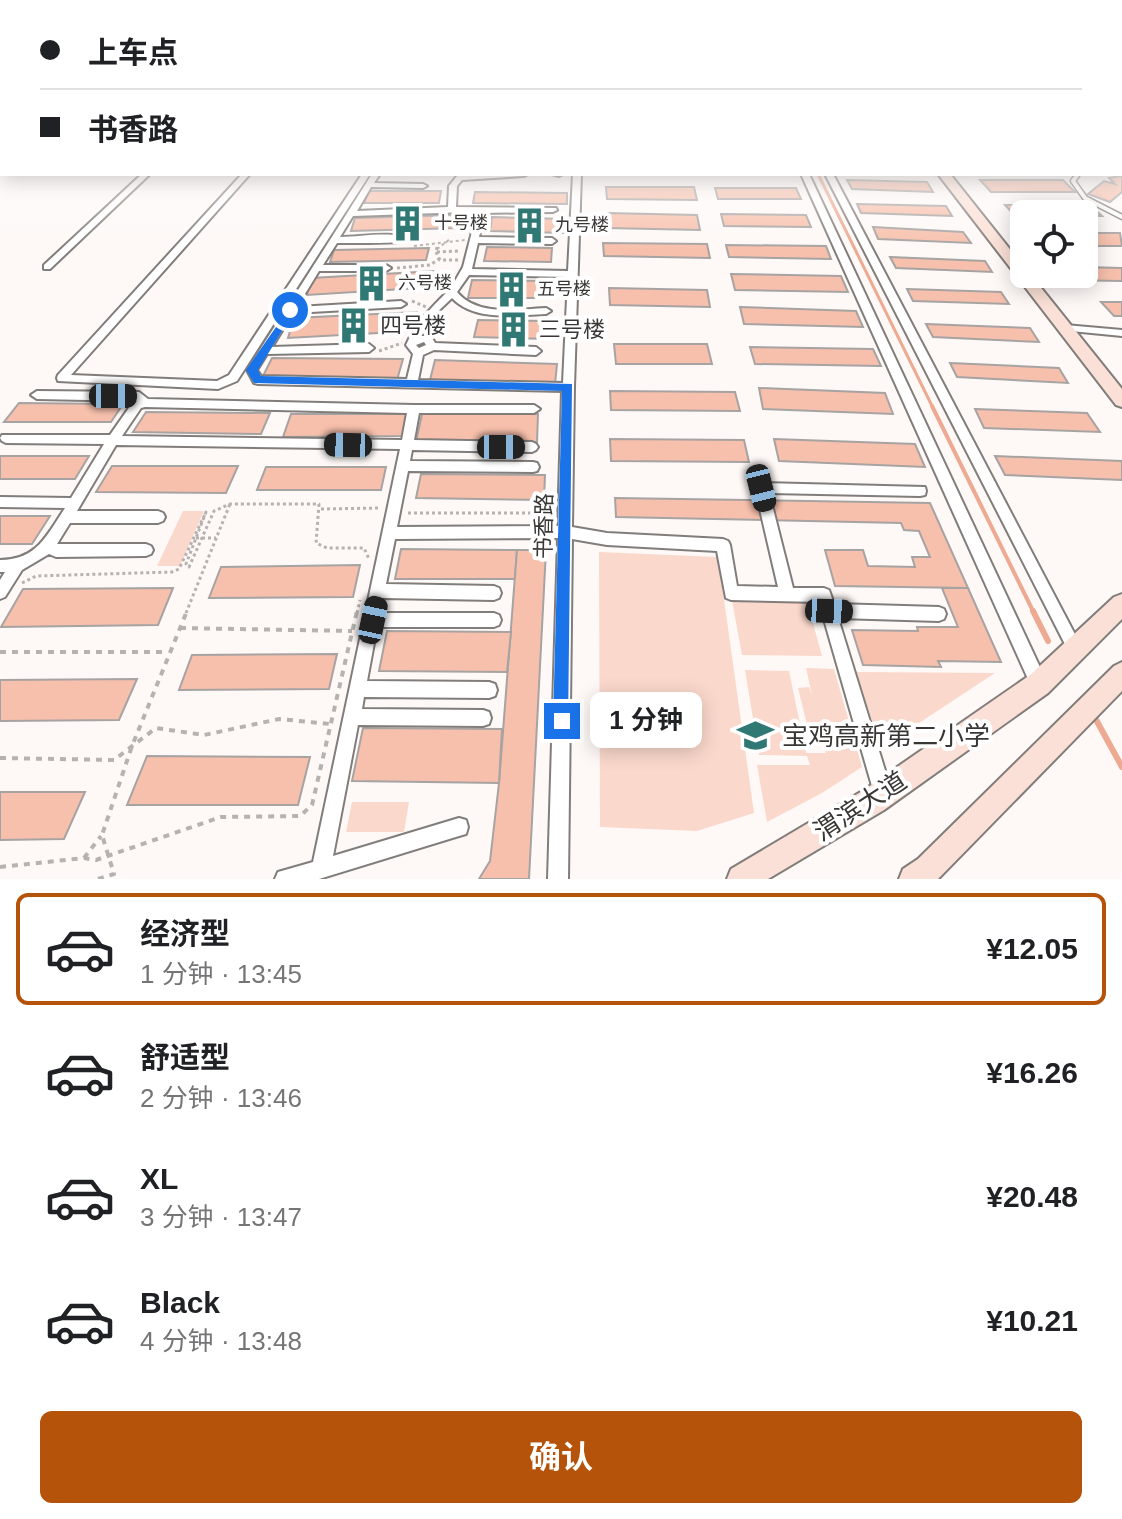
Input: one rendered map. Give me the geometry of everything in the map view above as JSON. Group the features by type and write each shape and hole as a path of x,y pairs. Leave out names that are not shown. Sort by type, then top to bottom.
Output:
{"main road":[{"path":"946,176 1122,401"},
{"name":"渭滨大道","path":"741,879 883,793 1039,684 1122,604"},
{"path":"913,879 1006,793 1122,674"}],"street":[{"path":"47,267 144,176"},
{"path":"244,176 62,378 218,385 233,378 368,179"},
{"path":"452,210 453,186 460,178 492,176"},
{"name":"书香路","path":"558,879 568,387 577,176"},
{"path":"806,176 1039,684"},
{"path":"830,176 1075,649"},
{"path":"368,179 423,186"},
{"path":"368,179 351,214 252,370 258,380 568,387"},
{"path":"351,214 493,208 553,210"},
{"path":"412,383 414,346 429,312 466,272 479,220 475,211"},
{"path":"334,240 410,243"},
{"path":"474,240 552,241"},
{"path":"316,268 386,268"},
{"path":"466,272 573,274"},
{"path":"451,291 459,304 480,311 546,311"},
{"path":"290,310 401,304"},
{"path":"1065,328 1122,333"},
{"path":"414,346 536,351"},
{"path":"264,351 369,348"},
{"path":"37,395 139,396 145,403"},
{"path":"0,592 17,566 49,546 137,405 534,409"},
{"path":"321,869 372,625 371,590 391,533 414,409"},
{"path":"6,438 532,447"},
{"path":"403,466 533,467"},
{"path":"787,594 761,488 920,491"},
{"path":"0,502 74,503"},
{"path":"66,517 158,517"},
{"path":"391,533 566,532 607,539 723,545 731,593 824,595 883,793"},
{"path":"49,546 56,551 146,550"},
{"path":"0,566 17,566"},
{"path":"371,590 494,593"},
{"path":"829,611 939,614"},
{"path":"372,625 494,620"},
{"path":"358,689 489,690"},
{"path":"352,722 483,718"},
{"path":"285,879 459,827"}],"lane":[{"path":"1077,176 1073,181 1077,190 1122,217"}],"path":[{"path":"436,252 463,251 463,245 450,240 437,246 436,252 439,259"},
{"path":"410,243 474,240"},
{"path":"386,268 430,265 439,259 452,261 470,256"},
{"path":"401,304 418,301 429,312"},
{"path":"369,348 377,352 401,343 414,346"},
{"path":"84,858 103,833 132,746 230,504"},
{"path":"18,585 36,576 172,572 179,569 214,511 230,504 319,504 316,543 327,548 364,548 371,562"},
{"path":"321,509 395,508 413,514 535,513"},
{"path":"206,512 198,538 189,567 186,564 206,512"},
{"path":"198,538 216,538"},
{"path":"0,867 109,858 221,817 300,816 312,805 352,631 371,590"},
{"path":"180,628 352,631 372,625"},
{"path":"0,652 170,652"},
{"path":"0,758 114,760 156,728 204,735 279,719 330,724 352,722"},
{"path":"98,879 114,874 103,833"}],"shaded area":[{"path":"183,511 204,511 180,566 157,566"},
{"path":"599,552 718,557 754,813 697,831 600,827"},
{"path":"732,601 807,601 822,656 742,655"},
{"path":"806,668 834,669 862,767 822,793 767,822 757,765 810,765 807,756 759,755 745,670 789,671 806,753 826,753 821,729 808,729 798,688 809,687 812,695"},
{"path":"857,672 995,673 881,748"},
{"path":"352,802 409,802 404,832 346,832"}],"building":[{"path":"1122,176 1122,192 1110,202 1088,194 1104,181 1115,184 1109,178"},
{"path":"847,180 927,182 933,192 852,189"},
{"path":"980,180 1063,180 1075,192 991,192"},
{"path":"606,187 694,187 697,200 607,199"},
{"path":"715,188 796,188 801,199 718,199"},
{"path":"369,191 441,191 439,203 364,203"},
{"path":"475,192 567,193 567,204 473,203"},
{"path":"857,204 946,206 952,216 861,213"},
{"path":"606,213 697,215 700,230 606,228"},
{"path":"721,214 806,215 811,227 724,226"},
{"name":"十号楼","path":"463,215 461,228 351,231 355,218"},
{"name":"九号楼","path":"492,217 567,219 566,233 490,231"},
{"path":"873,227 963,232 971,243 878,239"},
{"path":"1098,233 1120,233 1122,246 1098,246"},
{"path":"603,243 707,244 710,258 604,256"},
{"path":"726,245 826,246 831,259 729,257"},
{"path":"487,247 552,248 551,262 484,261"},
{"path":"429,248 426,260 330,262 334,250"},
{"path":"890,257 985,261 992,272 896,268"},
{"path":"1098,267 1122,268 1122,281 1098,281"},
{"name":"六号楼","path":"435,271 435,287 307,295 311,278"},
{"path":"731,274 841,276 848,292 735,290"},
{"name":"五号楼","path":"472,280 553,281 552,298 468,298"},
{"path":"609,288 707,290 710,307 610,305"},
{"path":"907,289 1001,292 1009,304 913,301"},
{"path":"1101,302 1122,302 1122,316 1114,316"},
{"path":"740,307 856,311 863,327 744,324"},
{"name":"四号楼","path":"417,312 414,331 288,338 294,318"},
{"name":"三号楼","path":"478,320 551,321 550,339 474,337"},
{"path":"926,324 1030,328 1039,342 933,337"},
{"path":"614,344 707,344 712,364 616,364"},
{"path":"750,347 873,349 881,366 755,364"},
{"path":"272,358 403,359 397,380 262,378"},
{"path":"435,360 557,364 555,384 430,380"},
{"path":"950,363 1059,368 1068,383 957,377"},
{"path":"759,388 885,393 893,414 763,409"},
{"path":"610,391 735,392 740,411 611,410"},
{"path":"19,403 123,404 111,422 4,422"},
{"path":"975,409 1087,413 1100,432 984,428"},
{"path":"146,412 270,413 261,434 133,432"},
{"path":"291,414 407,414 403,436 283,437"},
{"path":"422,414 538,414 537,442 416,442"},
{"path":"610,439 744,440 749,462 611,461"},
{"path":"774,439 915,444 925,467 779,461"},
{"path":"0,456 89,456 75,479 0,479"},
{"path":"995,456 1122,461 1122,480 1005,475"},
{"path":"112,466 238,466 226,493 96,492"},
{"path":"266,467 386,467 381,490 257,490"},
{"path":"421,474 545,475 544,500 416,498"},
{"path":"615,498 930,503 968,588 835,586 825,550 863,550 868,566 915,567 912,557 930,557 919,531 904,530 901,523 616,517"},
{"path":"0,516 50,516 32,544 0,544"},
{"path":"401,549 517,550 515,579 395,579"},
{"path":"517,550 546,550 529,879 479,879 490,861"},
{"path":"360,565 353,597 209,598 221,567"},
{"path":"173,588 158,625 1,627 23,589"},
{"path":"942,588 968,588 1001,662 938,661 941,667 863,665 852,630 918,631 917,627 958,627"},
{"path":"387,631 511,632 507,672 379,671"},
{"path":"337,654 329,689 179,690 192,655"},
{"path":"137,679 119,720 0,721 0,680"},
{"path":"363,728 502,729 499,783 352,781"},
{"path":"147,756 310,757 298,805 127,805"},
{"path":"0,792 85,792 64,839 0,840"}],"waterway":[{"path":"819,176 933,408"},
{"path":"932,406 1034,613"},
{"path":"1034,613 1048,641"},
{"path":"1094,716 1122,767"}],"place":[{"name":"十号楼","path":"408,223"},
{"name":"九号楼","path":"529,225"},
{"name":"六号楼","path":"372,283"},
{"name":"五号楼","path":"511,289"},
{"name":"四号楼","path":"354,325"},
{"name":"三号楼","path":"513,329"},
{"name":"宝鸡高新第二小学","path":"756,736"}],"route":[{"path":"290,310 252,370 258,380 568,387 562,721"}]}
